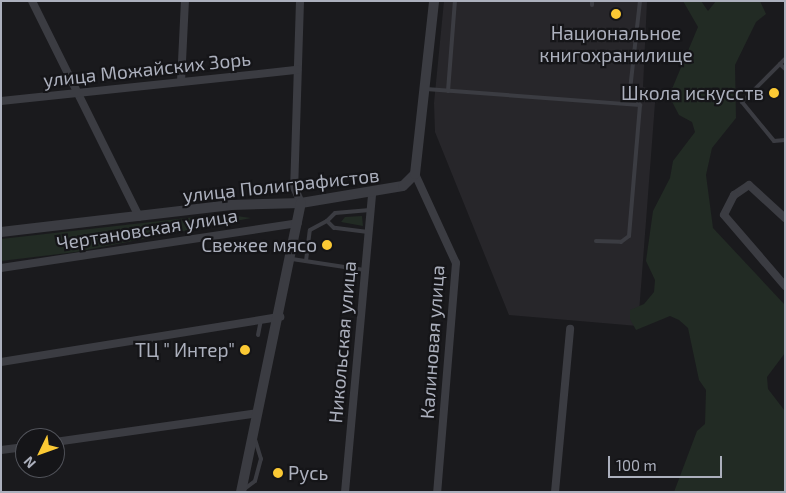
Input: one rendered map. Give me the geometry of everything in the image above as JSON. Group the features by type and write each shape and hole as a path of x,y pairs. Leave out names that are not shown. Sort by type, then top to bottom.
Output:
{"street":[{"path":"32,1 75,93 139,217"},
{"path":"181,82 185,1"},
{"path":"241,491 280,317 301,203 294,188 300,1"},
{"path":"415,174 426,89 434,1"},
{"name":"улица Можайских Зорь","path":"1,101 297,70"},
{"name":"улица Полиграфистов","path":"1,232 231,205 301,203 372,194 398,189 415,174"},
{"name":"Калиновая улица","path":"415,174 456,263 437,492"},
{"path":"785,218 749,185 734,195 724,215 785,286"},
{"name":"Никольская улица","path":"346,492 372,194"},
{"name":"Чертановская улица","path":"1,268 298,223"},
{"path":"1,362 280,317"},
{"path":"555,492 570,329"},
{"path":"65,441 258,413"},
{"path":"1,450 15,448"}],"lane":[{"path":"448,91 455,1"},
{"path":"596,240 621,242 629,236 640,105 630,90 640,1"},
{"path":"785,59 742,102 774,141 785,140"},
{"path":"780,64 785,70"},
{"path":"426,89 640,105"},
{"path":"306,261 310,230 328,221 335,213 370,210"},
{"path":"328,221 334,228 368,232"},
{"path":"292,259 364,270"},
{"path":"258,335 261,320"}],"shaded area":[{"path":"444,1 647,1 643,87 656,90 638,326 509,315 435,132 434,103"},
{"path":"683,1 701,1 708,11 716,1 760,1 766,14 756,22 735,65 736,118 712,148 706,175 713,228 785,305 785,353 767,377 768,389 785,411 785,492 674,492 697,431 705,424 706,390 699,380 688,328 679,320 670,316 636,330 630,319 630,310 644,304 654,292 655,280 646,261 653,211 670,178 673,161 695,132 692,122 679,115 669,96 698,27"},
{"path":"222,214 251,218 76,252 1,261 1,239"},
{"path":"362,216 363,226 341,222 345,217"}],"place":[{"name":"Национальное книгохранилище","path":"616,14"},
{"name":"Школа искусств","path":"774,93"},
{"name":"Свежее мясо","path":"327,245"},
{"name":"ТЦ \" Интер\"","path":"245,350"},
{"name":"Русь","path":"278,473"}]}
